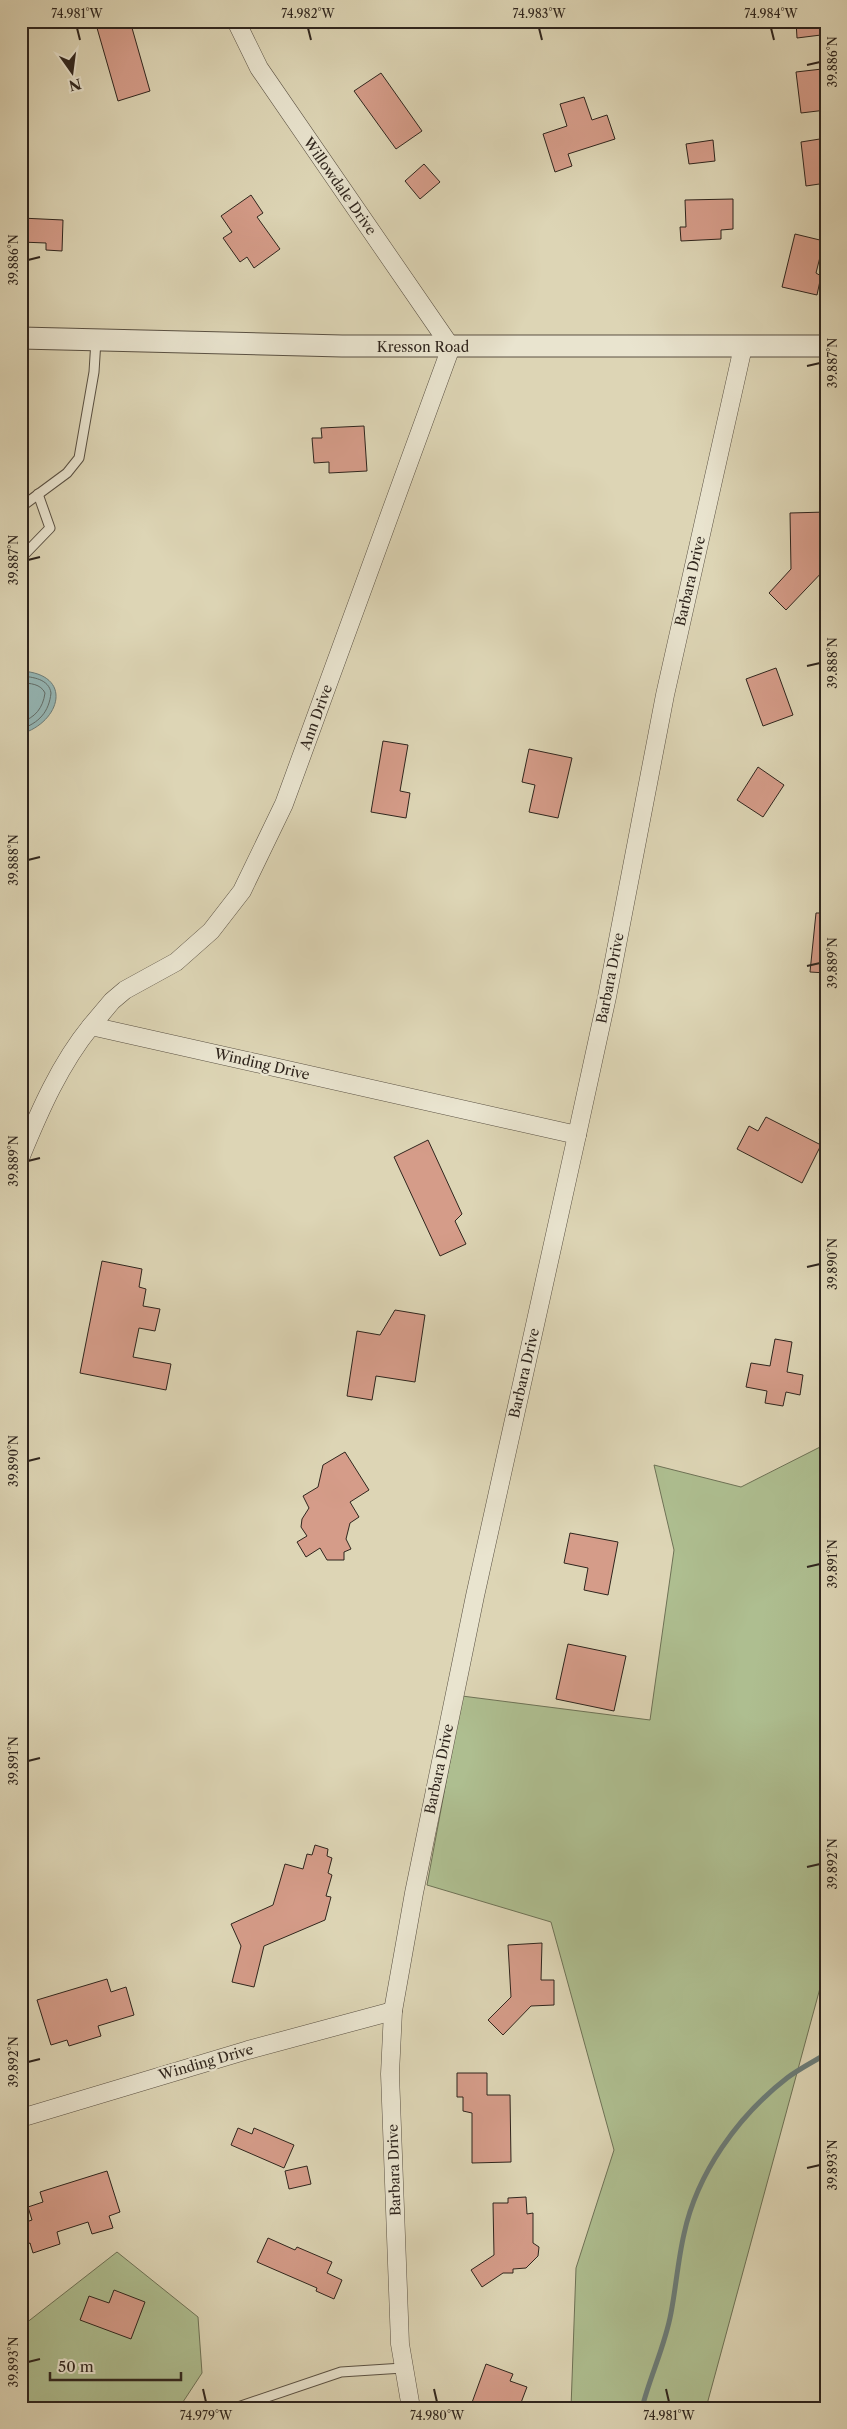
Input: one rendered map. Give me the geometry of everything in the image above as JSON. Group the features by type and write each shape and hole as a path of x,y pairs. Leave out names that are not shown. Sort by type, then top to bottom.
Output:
{"street":[{"name":"Willowdale Drive","path":"236,21 259,68 451,347"},
{"name":"Kresson Road","path":"21,338 451,347 826,346"},
{"name":"Ann Drive","path":"91,1026 112,1001 125,990 176,962 211,931 242,891 284,804 451,347"},
{"name":"Barbara Drive","path":"411,2408 400,2344 390,2074 393,2011 414,1893 475,1596 607,997 665,695 743,347"},
{"name":"Winding Drive","path":"91,1026 577,1135"},
{"path":"21,1156 46,1096 81,1038 91,1026"},
{"name":"Winding Drive","path":"21,2118 248,2050 393,2011"}],"lane":[{"path":"21,507 67,473 79,458 94,372 96,340"},
{"path":"21,558 50,528 38,494"},
{"path":"235,2408 341,2372 403,2368"}],"green space":[{"path":"826,1444 826,1966 706,2408 571,2408 576,2268 614,2150 551,1922 427,1885 462,1696 650,1720 674,1550 654,1465 741,1487"},
{"path":"117,2252 198,2317 202,2373 179,2408 21,2408 21,2327"}],"water":[{"path":"21,671 38,674 49,680 55,689 56,699 53,710 45,720 35,728 21,734"}],"building":[{"path":"95,21 130,21 150,91 118,101"},
{"path":"796,21 820,21 821,35 797,38"},
{"path":"822,69 826,110 801,113 796,72"},
{"path":"381,73 422,131 396,149 354,91"},
{"path":"584,97 592,120 607,115 615,139 568,154 572,166 555,172 543,134 567,126 560,104"},
{"path":"826,138 826,183 806,186 801,142"},
{"path":"713,140 715,161 689,164 686,144"},
{"path":"424,164 440,182 420,199 405,181"},
{"path":"251,195 263,213 257,217 280,249 254,268 247,257 240,262 223,238 232,232 221,216"},
{"path":"733,199 733,229 721,230 721,239 681,241 680,227 686,227 685,200"},
{"path":"21,218 63,220 62,251 46,250 46,243 21,242"},
{"path":"795,234 824,241 816,273 821,276 817,295 782,287"},
{"path":"364,426 367,471 329,473 329,462 314,463 312,438 322,438 321,428"},
{"path":"826,512 826,568 786,610 769,593 791,569 790,513"},
{"path":"776,668 793,715 763,726 746,679"},
{"path":"383,741 408,745 400,791 410,793 406,818 371,812"},
{"path":"529,749 572,758 558,818 529,812 535,785 522,782"},
{"path":"758,767 784,785 763,817 737,800"},
{"path":"816,913 826,913 826,973 810,972"},
{"path":"766,1117 821,1145 802,1183 737,1149 749,1126 758,1131"},
{"path":"428,1140 462,1214 455,1221 466,1244 440,1256 394,1157"},
{"path":"102,1261 142,1269 139,1287 146,1289 143,1306 160,1309 155,1331 139,1328 133,1357 171,1364 166,1390 80,1373"},
{"path":"395,1310 425,1315 415,1382 376,1376 372,1400 347,1396 357,1331 380,1335"},
{"path":"775,1339 792,1342 787,1372 803,1375 800,1395 786,1392 783,1406 765,1403 767,1391 746,1387 751,1363 770,1366"},
{"path":"345,1452 369,1490 350,1502 359,1517 350,1523 346,1539 351,1549 344,1552 344,1560 327,1560 320,1548 306,1557 297,1542 307,1536 301,1527 302,1519 309,1508 303,1496 318,1487 323,1465"},
{"path":"570,1533 618,1542 608,1595 584,1590 588,1568 564,1563"},
{"path":"568,1644 626,1656 614,1711 556,1699"},
{"path":"315,1845 328,1849 327,1856 332,1858 328,1873 332,1875 326,1896 331,1897 325,1920 264,1946 254,1987 232,1982 241,1946 231,1924 273,1905 285,1864 303,1869 307,1854 312,1855"},
{"path":"542,1943 541,1980 554,1980 554,2005 531,2006 503,2035 488,2020 511,1997 508,1945"},
{"path":"107,1979 111,1992 126,1987 134,2015 98,2026 101,2036 69,2046 67,2040 51,2045 37,2000"},
{"path":"457,2073 487,2073 487,2095 510,2095 511,2162 472,2163 472,2113 463,2111 463,2097 457,2097"},
{"path":"238,2128 252,2134 254,2128 294,2145 284,2168 231,2145"},
{"path":"307,2166 311,2184 289,2189 285,2171"},
{"path":"107,2171 120,2212 109,2216 113,2228 92,2234 88,2222 57,2232 60,2244 33,2253 30,2243 21,2246 21,2232 26,2231 23,2223 32,2220 28,2207 43,2202 40,2192"},
{"path":"526,2197 527,2214 533,2213 533,2243 539,2247 538,2256 526,2268 513,2269 513,2273 503,2273 482,2287 471,2270 494,2255 493,2203 508,2203 508,2198"},
{"path":"268,2238 295,2250 297,2247 332,2262 327,2273 342,2280 334,2299 316,2291 317,2288 257,2262"},
{"path":"114,2290 145,2302 131,2339 80,2320 89,2296 109,2303"},
{"path":"486,2364 513,2374 510,2381 527,2387 519,2408 470,2408"}],"waterway":[{"path":"642,2408 668,2325 682,2244 690,2211 709,2168 736,2128 769,2093 792,2075 826,2054"}]}
